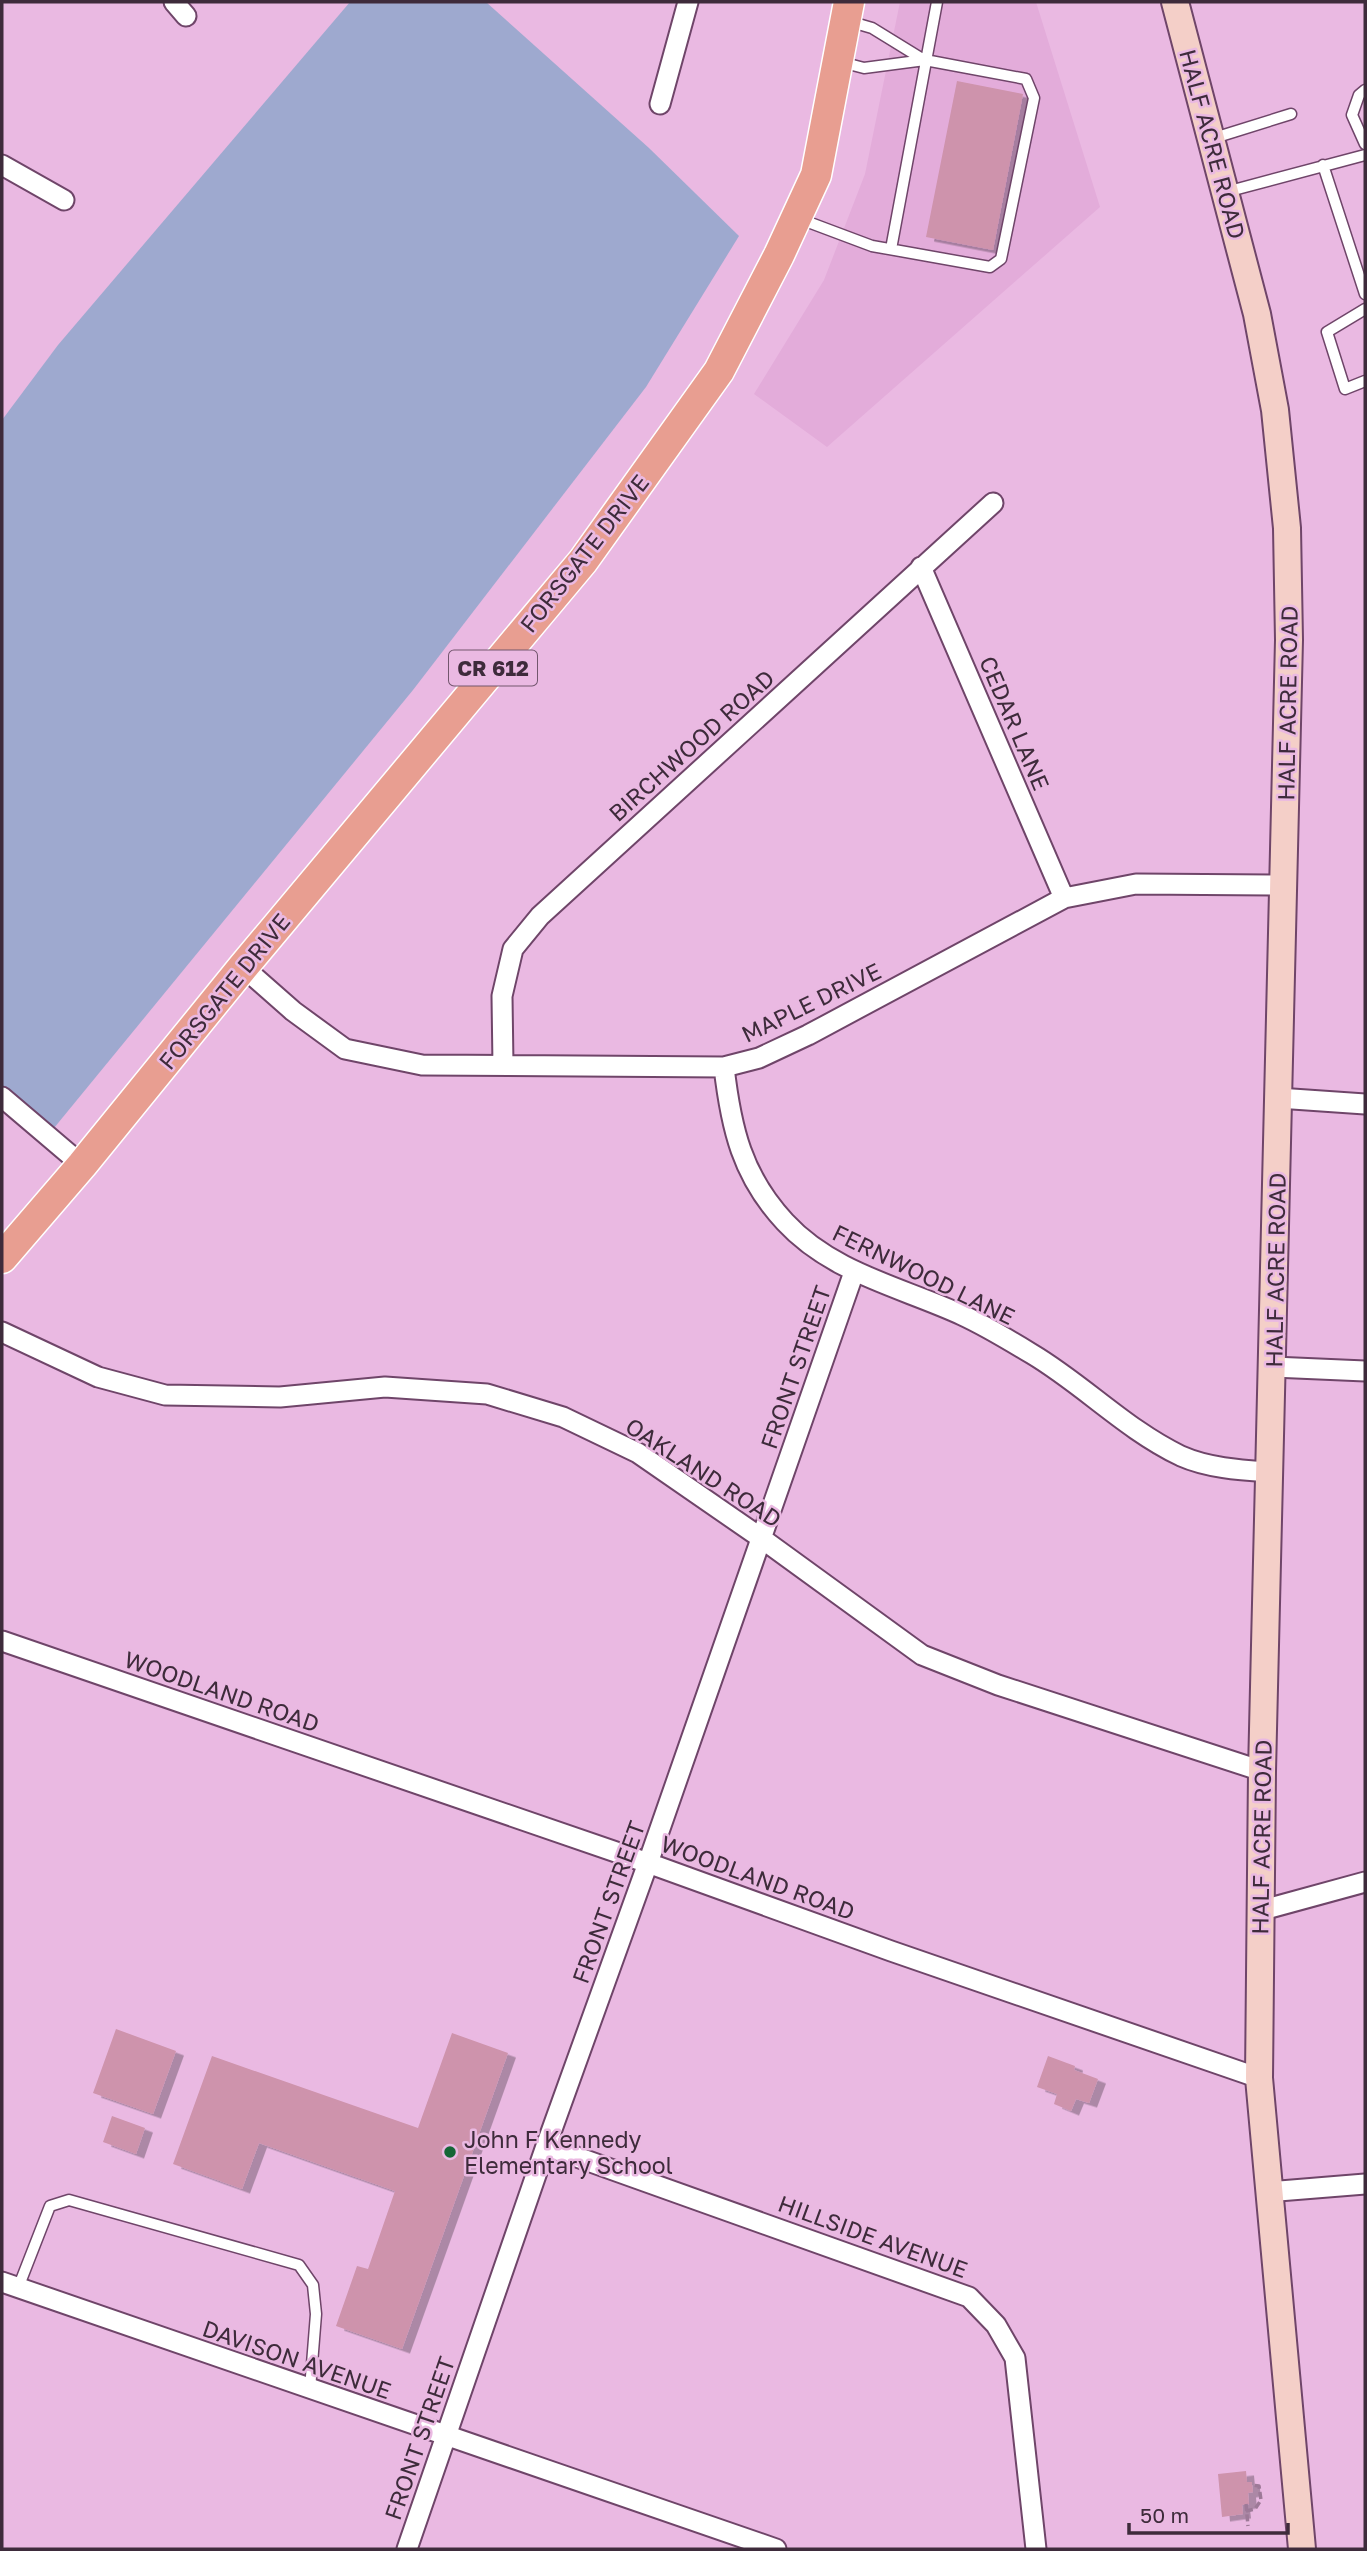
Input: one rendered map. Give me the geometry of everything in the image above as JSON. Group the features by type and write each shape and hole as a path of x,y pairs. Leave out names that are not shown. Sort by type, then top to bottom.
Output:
{"main road":[{"name":"FORSGATE DRIVE","path":"2,1258 583,561 719,371 816,176 847,11"}],"street":[{"path":"660,104 688,2"},
{"name":"HALF ACRE ROAD","path":"1175,2 1257,314 1275,410 1287,528 1289,640 1259,1911 1259,2078 1302,2549"},
{"path":"2,165 64,200"},
{"name":"BIRCHWOOD ROAD","path":"503,1065 502,996 513,949 540,916 993,503"},
{"name":"CEDAR LANE","path":"921,568 1064,898"},
{"name":"MAPLE DRIVE","path":"243,967 293,1012 345,1049 422,1065 724,1067 759,1058 808,1035 1064,898 1136,884 1283,885"},
{"name":"FERNWOOD LANE","path":"724,1067 737,1145 756,1188 785,1222 814,1249 854,1272 963,1316 1022,1349 1142,1435 1184,1457 1229,1469 1269,1472"},
{"path":"2,1097 82,1165"},
{"path":"1278,1098 1365,1104"},
{"name":"FRONT STREET","path":"407,2549 854,1272"},
{"name":"OAKLAND ROAD","path":"2,1332 99,1377 165,1395 280,1397 386,1387 487,1394 563,1417 638,1453 761,1538 922,1656 998,1685 1262,1771"},
{"path":"1273,1367 1365,1371"},
{"name":"WOODLAND ROAD","path":"2,1642 648,1863 891,1951 1259,2078"},
{"path":"1259,1911 1365,1882"},
{"name":"HILLSIDE AVENUE","path":"546,2146 969,2297 996,2325 1015,2358 1036,2549"},
{"path":"1268,2192 1365,2183"},
{"name":"DAVISON AVENUE","path":"10,2285 776,2549"}],"lane":[{"path":"891,249 937,2"},
{"path":"847,11 925,60"},
{"path":"796,218 872,246 990,267 1001,259 1034,98 1026,79 925,60 864,68 838,61"},
{"path":"1365,90 1359,95 1352,115 1365,144"},
{"path":"1211,139 1291,114"},
{"path":"1226,192 1365,155"},
{"path":"1323,165 1365,294"},
{"path":"1365,309 1327,332 1345,389 1365,382"},
{"path":"10,2285 50,2206 69,2200 299,2265 313,2285 316,2314 310,2389"}],"path":[{"path":"1246,2511 1255,2509 1261,2500 1259,2486 1252,2485"},
{"path":"1246,2504 1248,2526"}],"shaded area":[{"path":"350,2 486,2 649,148 739,236 646,387 413,690 45,1139 2,1102 2,420 58,345"},
{"path":"900,2 1036,2 1100,207 827,447 754,394 824,280 865,174"}],"building":[{"path":"957,81 1023,94 993,250 926,237"},
{"path":"116,2029 176,2051 153,2114 93,2093"},
{"path":"452,2033 508,2053 402,2349 336,2326 357,2266 368,2269 395,2191 259,2143 242,2189 173,2164 212,2056 418,2128"},
{"path":"1048,2056 1075,2066 1074,2070 1098,2079 1089,2103 1076,2099 1071,2111 1054,2104 1057,2094 1037,2087"},
{"path":"112,2116 145,2128 136,2154 103,2142"},
{"path":"1246,2471 1247,2482 1252,2482 1253,2492 1248,2493 1249,2504 1242,2505 1243,2514 1222,2517 1218,2474"}],"place":[{"name":"John F Kennedy Elementary School","path":"450,2152"}]}
